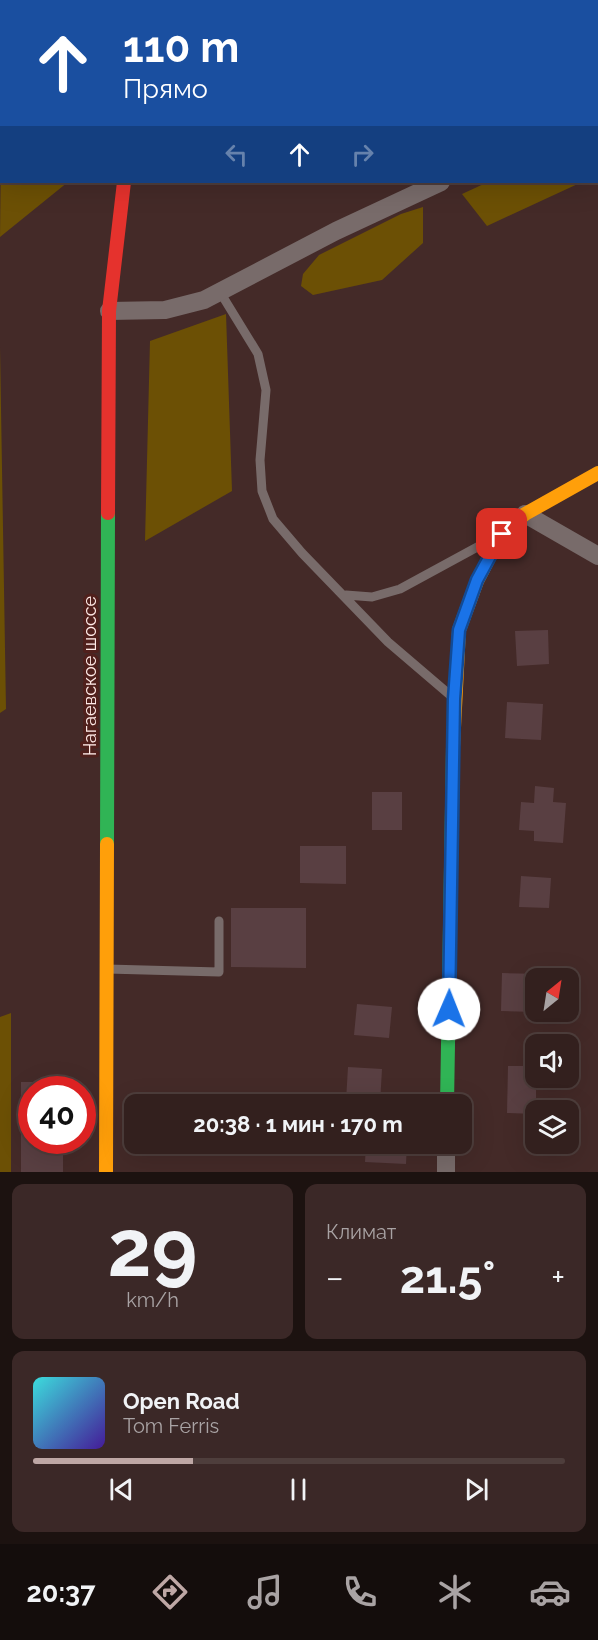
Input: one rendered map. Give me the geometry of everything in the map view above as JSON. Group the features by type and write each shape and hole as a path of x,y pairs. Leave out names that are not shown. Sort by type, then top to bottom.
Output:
{"street":[{"name":"Нагаевское шоссе","path":"106,1172 109,311 124,183"},
{"path":"109,311 165,310 204,300 336,231 439,183"},
{"path":"447,1094 454,699 459,630 477,580 502,534 525,514 598,473"},
{"path":"525,514 598,556"},
{"path":"446,1154 446,1172"}],"lane":[{"path":"220,292 258,354 266,390 260,460 262,492 273,519 302,554 346,596 388,642 454,699"},
{"path":"346,596 372,597 400,589 502,534"},
{"path":"105,969 219,972 219,921"}],"shaded area":[{"path":"1,183 67,183 0,237"},
{"path":"486,183 580,183 487,226 462,194"},
{"path":"423,207 423,243 382,280 313,295 301,286 303,274 319,255 401,214"},
{"path":"226,314 232,491 145,541 150,341"},
{"path":"0,347 6,709 0,713"},
{"path":"11,1013 11,1172 0,1172 0,1017"}],"building":[{"path":"548,630 549,664 517,666 515,631"},
{"path":"507,702 543,704 541,740 505,738"},
{"path":"535,786 554,788 553,802 566,803 563,843 534,841 534,831 519,830 521,802 534,803"},
{"path":"372,792 402,792 402,830 372,830"},
{"path":"300,846 346,846 346,884 300,883"},
{"path":"521,876 551,878 549,908 519,907"},
{"path":"231,908 306,908 306,968 231,967"},
{"path":"502,973 525,974 525,1012 501,1011"},
{"path":"357,1004 392,1007 389,1038 354,1035"},
{"path":"508,1066 525,1066 525,1088 536,1088 536,1100 525,1100 525,1114 507,1113"},
{"path":"348,1067 382,1069 381,1094 346,1094"},
{"path":"21,1154 63,1154 63,1172 21,1172"},
{"path":"365,1154 406,1154 406,1164 365,1162"}],"traffic: fast":[{"path":"107,844 108,513"},
{"path":"447,1094 453,747"}],"traffic: slow":[{"path":"453,747 459,630 477,581 502,533 525,514 598,473"},
{"path":"106,1172 107,844"}],"traffic: jam":[{"path":"108,513 109,311 124,183"}],"route":[{"path":"449,1009 454,699 459,630 477,580 502,534"}]}
